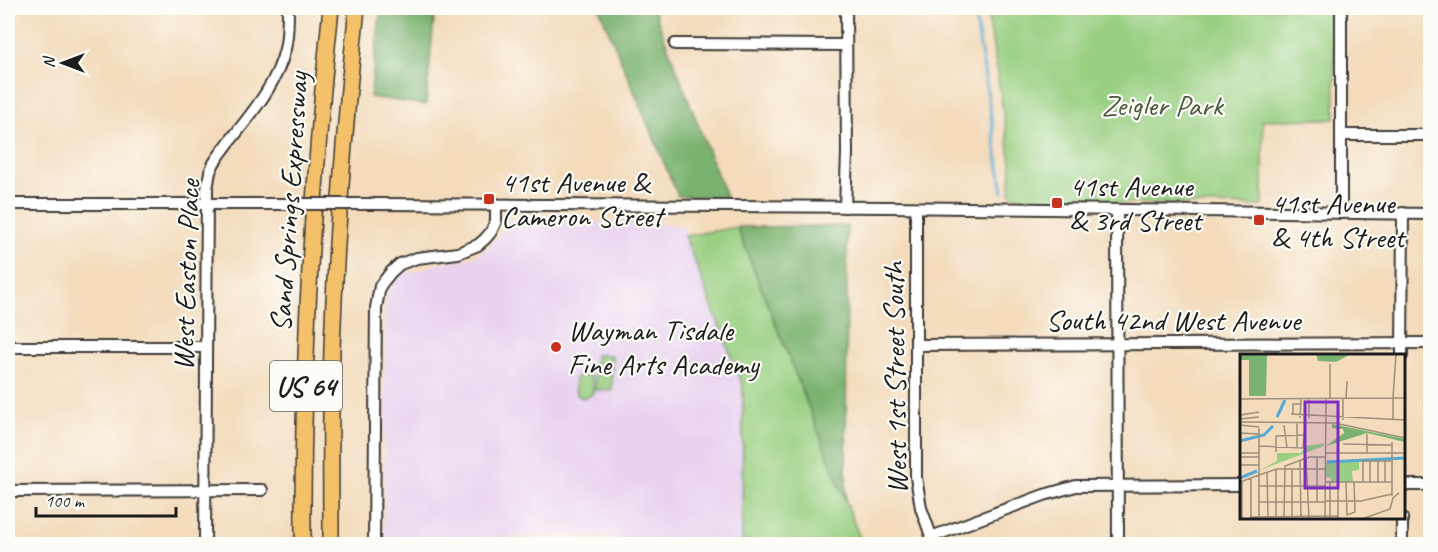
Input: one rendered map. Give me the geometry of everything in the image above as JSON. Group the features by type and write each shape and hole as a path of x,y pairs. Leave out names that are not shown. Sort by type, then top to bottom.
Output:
{"highway":[{"name":"Sand Springs Expressway","path":"303,544 303,451 310,273 318,142 331,8"},
{"name":"Sand Springs Expressway","path":"331,544 331,387 335,291 344,142 357,8"}],"street":[{"name":"West Easton Place","path":"206,544 207,189 214,163 273,80 285,49 288,8"},
{"path":"845,207 846,8"},
{"path":"1341,8 1341,213"},
{"path":"675,44 845,45"},
{"path":"1341,135 1431,135"},
{"path":"8,204 496,204 1431,214"},
{"path":"374,544 376,308 380,286 391,272 407,261 459,253 478,245 491,232 496,221 496,204"},
{"name":"West 1st Street South","path":"916,208 916,477 921,507 933,541"},
{"path":"1118,210 1118,544"},
{"path":"1402,354 1403,213"},
{"name":"South 42nd West Avenue","path":"916,345 1431,343"},
{"path":"8,347 206,347"},
{"path":"933,541 1061,490 1090,485 1240,485"},
{"path":"1405,485 1431,485"},
{"path":"8,490 262,490"},
{"path":"1402,519 1402,544"}],"shaded area":[{"name":"Wayman Tisdale Fine Arts Academy","path":"506,219 662,224 683,228 743,387 742,542 693,539 384,536 385,306 388,291 399,275 407,270 414,272 440,263 480,254 497,237"}],"green space":[{"path":"381,8 435,8 426,105 370,97"},
{"path":"599,8 653,8 726,197 678,196"},
{"name":"Zeigler Park","path":"987,8 1334,8 1335,119 1263,120 1263,206 1024,201 1010,193 1011,162"},
{"path":"847,226 846,501 737,227"},
{"path":"737,227 862,544 752,544 752,542 742,542 743,387 685,236"},
{"path":"595,355 612,355 612,390 595,390"},
{"path":"589,375 592,378 593,393 585,398 580,397 575,389 577,376"}],"waterway":[{"path":"974,8 1003,192"}],"place":[{"name":"41st Avenue & Cameron Street","path":"489,199"},
{"name":"41st Avenue & 3rd Street","path":"1057,203"},
{"name":"41st Avenue & 4th Street","path":"1259,220"},
{"name":"Wayman Tisdale Fine Arts Academy","path":"556,347"}]}
